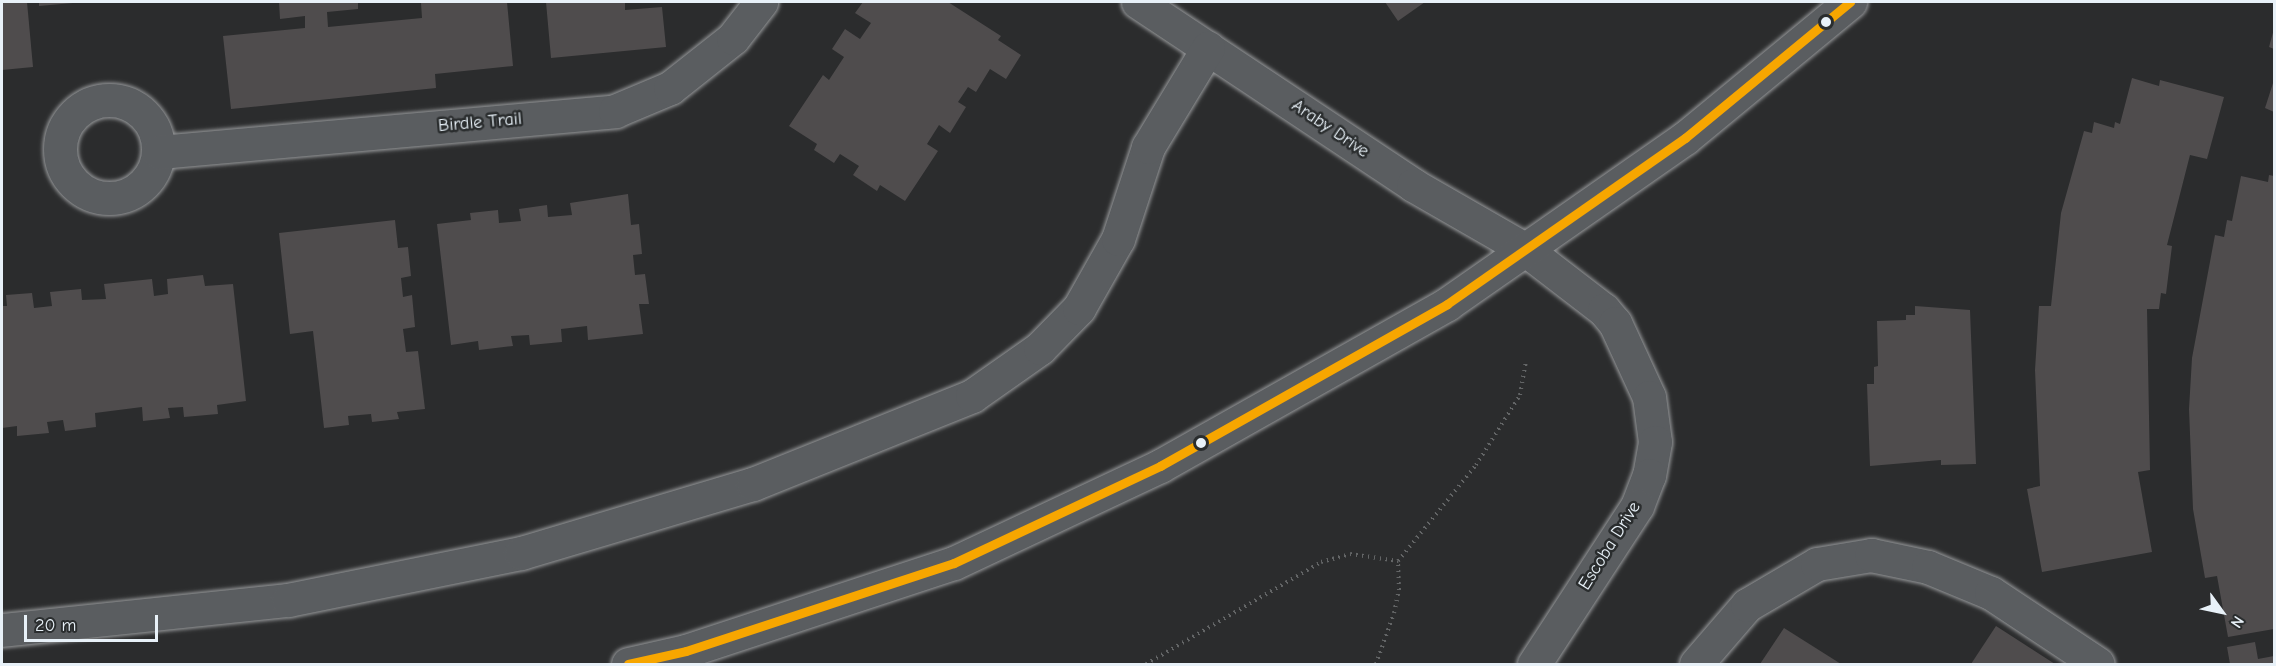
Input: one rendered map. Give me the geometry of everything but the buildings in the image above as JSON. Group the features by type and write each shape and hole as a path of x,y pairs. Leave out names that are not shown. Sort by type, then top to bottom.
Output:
{"street":[{"name":"Birdle Trail","path":"159,152 615,111 670,88 733,38 761,2"},
{"name":"Araby Drive","path":"1138,2 1413,185 1526,250"},
{"path":"628,664 686,651 954,563 1170,460 1424,320 1685,138 1850,2"},
{"path":"2,630 288,600 520,552 753,484 972,396 1040,348 1079,308 1118,239 1148,147 1208,48"},
{"name":"Escoba Drive","path":"1526,250 1604,310 1615,323 1649,397 1655,442 1649,475 1637,506 1534,664"},
{"path":"1696,664 1747,605 1817,564 1871,555 1928,567 1992,593 2098,664"}],"path":[{"path":"1376,664 1394,613 1399,590 1398,561 1476,465 1520,395 1526,363"},
{"path":"1146,664 1321,562 1350,554 1398,561"}],"transit line":[{"path":"628,664 686,651 954,563 1160,466 1447,304 1685,138 1850,2"}]}
